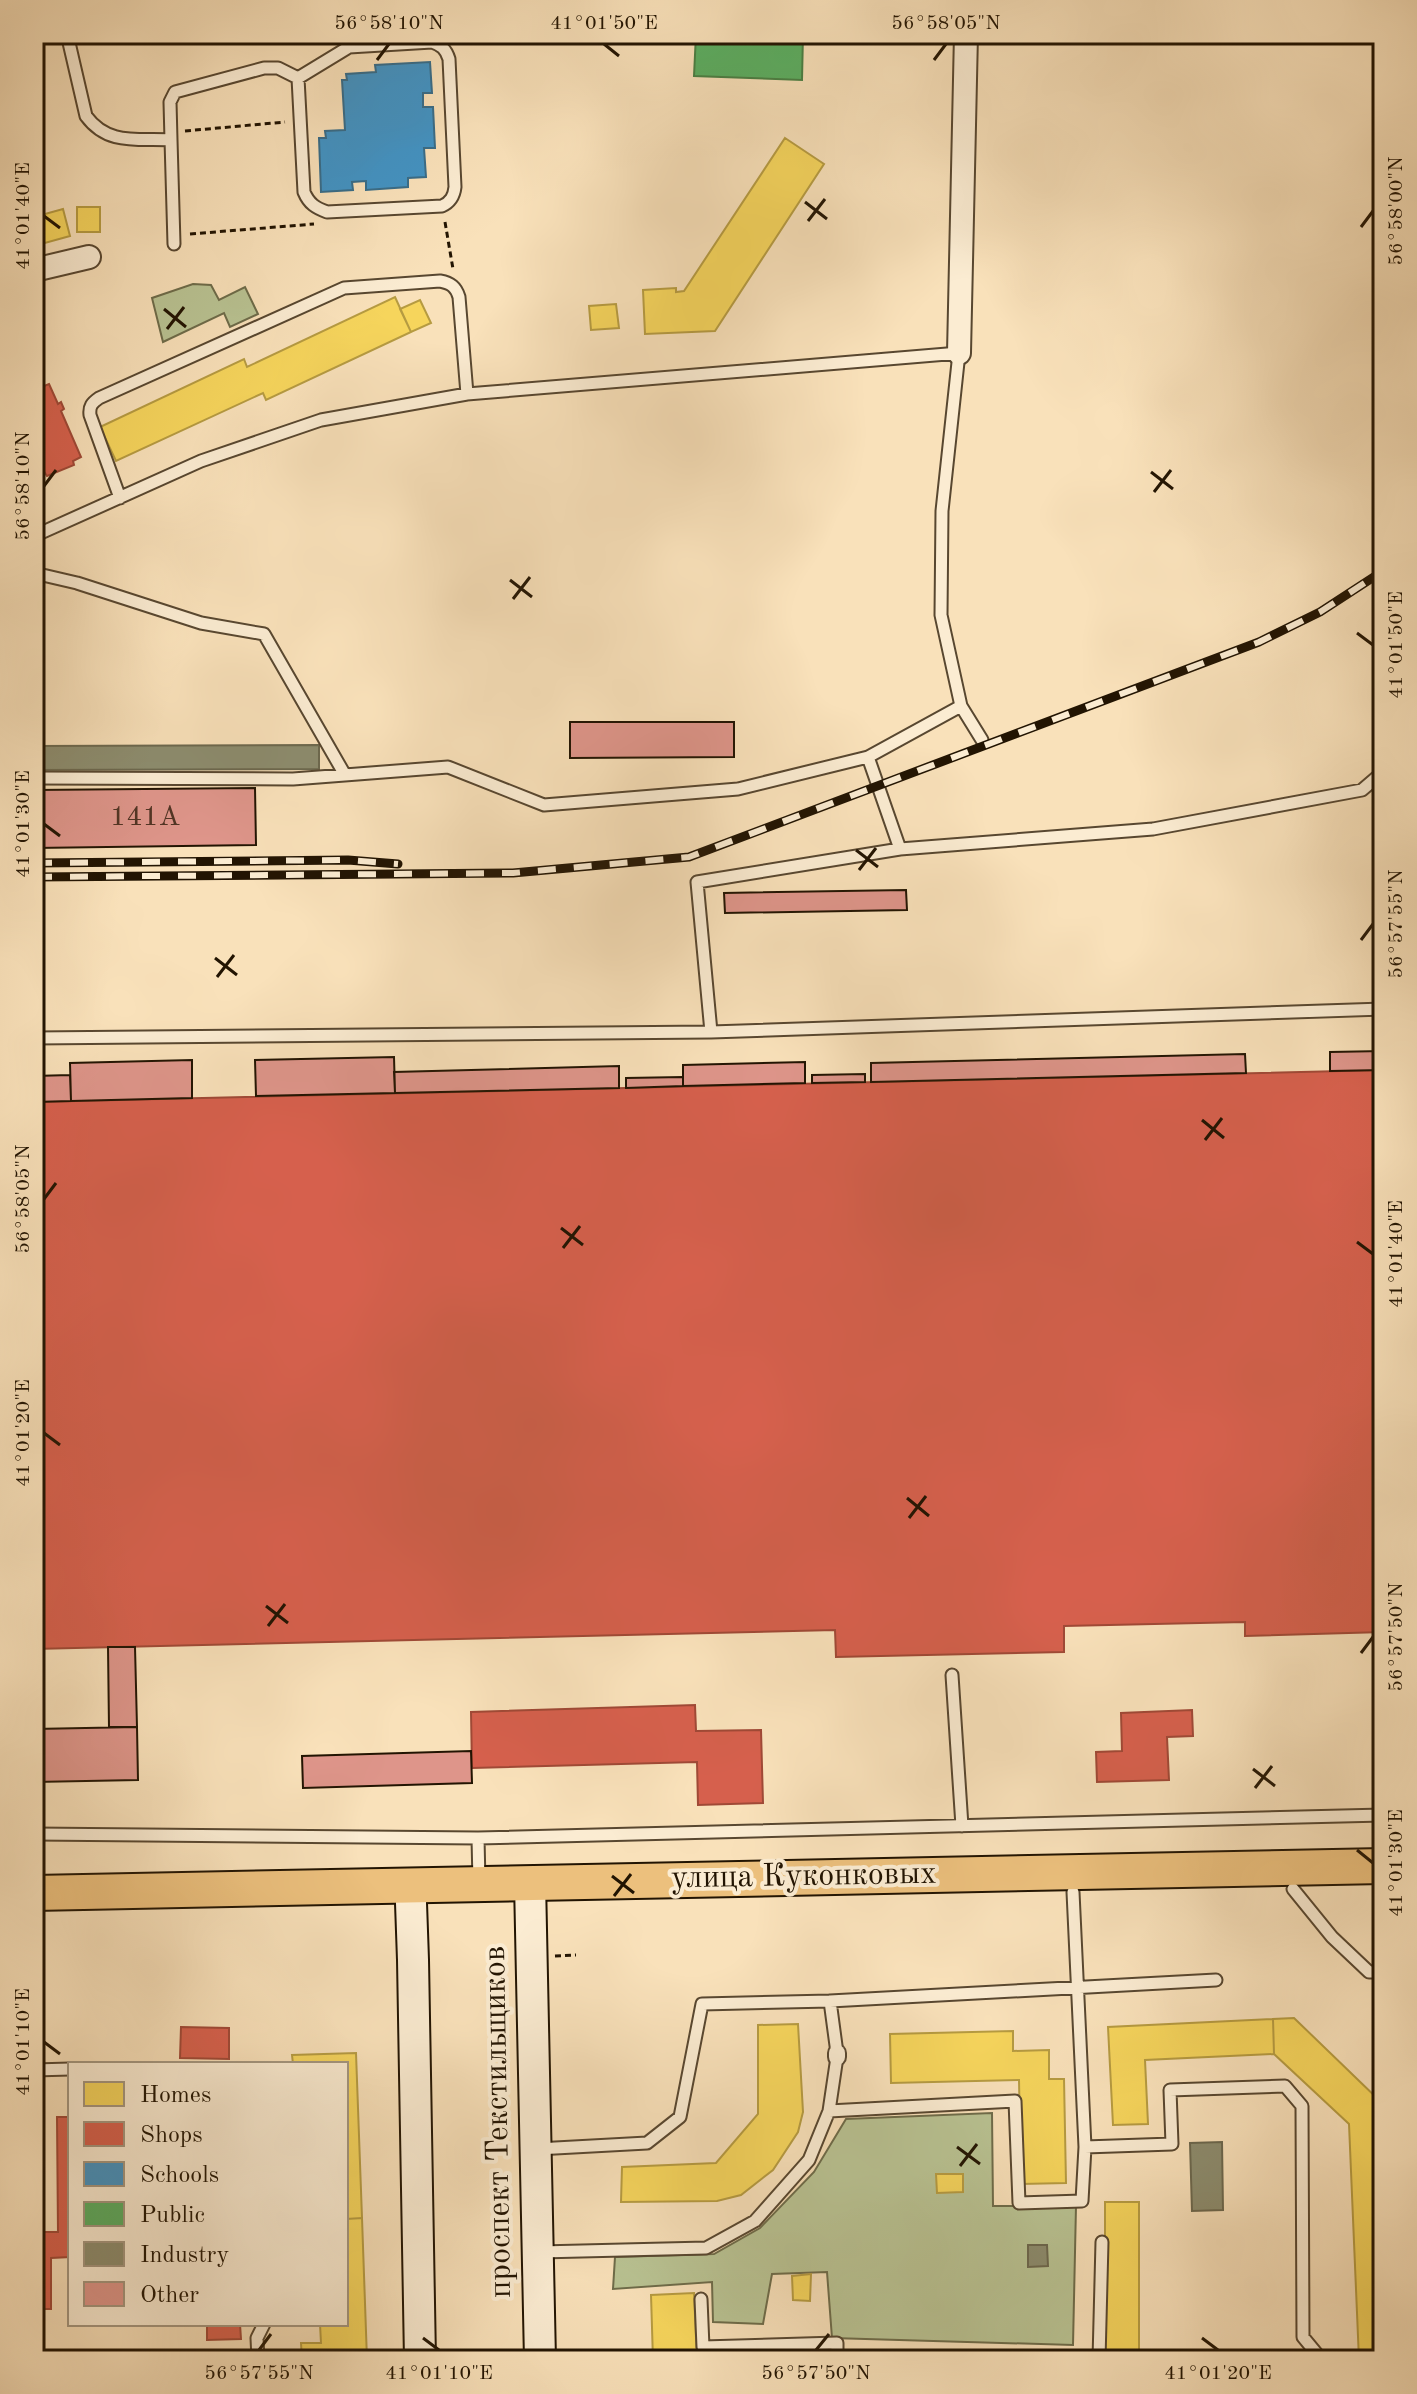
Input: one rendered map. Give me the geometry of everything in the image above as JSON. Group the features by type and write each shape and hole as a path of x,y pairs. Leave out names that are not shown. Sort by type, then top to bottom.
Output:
{"main road":[{"name":"улица Куконковых","path":"34,1893 530,1891 1383,1866"},
{"name":"улица Куконковых","path":"530,1891 1073,1892 1383,1887"},
{"name":"проспект Текстильщиков","path":"530,1891 540,2360"},
{"path":"34,1911 425,1903 479,1892"},
{"path":"420,2360 413,1960 425,1903"}],"street":[{"path":"959,353 966,34"},
{"path":"34,270 89,257"}],"lane":[{"path":"67,34 86,116 95,127 118,138 171,136"},
{"path":"432,42 440,45 449,59 455,187 448,203 442,206 327,212 317,209 304,192 298,78 349,47 432,42"},
{"path":"174,240 170,102 175,92 271,67 298,78"},
{"path":"120,498 90,415 92,403 344,288 440,281 450,283 457,289 467,394"},
{"path":"34,536 201,461 321,420 467,394 959,353 942,511 941,615 961,706 982,740"},
{"path":"34,573 77,583 201,623 264,634 345,775"},
{"path":"34,778 293,779 448,767 544,805 738,789 868,757 961,706"},
{"path":"868,757 900,849"},
{"path":"711,1032 697,882 900,849 1153,829 1362,790 1383,772"},
{"path":"34,1038 711,1032 1383,1009"},
{"path":"952,1675 962,1826"},
{"path":"34,1834 478,1838 1383,1815"},
{"path":"478,1838 479,1892"},
{"path":"1293,1889 1332,1937 1369,1972 1383,1972"},
{"path":"829,2111 1015,2101 1019,2203 1082,2201 1085,2147 1073,1892"},
{"path":"536,2149 647,2143 680,2117 702,2004 830,2001 1216,1980"},
{"path":"538,2252 706,2248 755,2221 809,2160 829,2111 837,2055 830,2001"},
{"path":"34,2070 68,2069"},
{"path":"1085,2147 1172,2144 1170,2090 1285,2086 1302,2106 1303,2337 1322,2360"},
{"path":"1099,2360 1102,2242"},
{"path":"701,2299 703,2347 837,2343 837,2360"},
{"path":"258,2360 257,2338 263,2326"}],"path":[{"path":"171,136 301,121"},
{"path":"442,206 451,260"},
{"path":"174,240 318,223 317,209"},
{"path":"547,1956 576,1955"}],"green space":[{"path":"193,284 211,285 219,300 245,287 258,314 230,327 224,313 163,342 152,298"},
{"path":"992,2113 993,2206 1076,2206 1073,2345 832,2338 827,2272 772,2274 763,2324 713,2322 712,2282 613,2289 615,2257 714,2254 760,2228 814,2172 846,2119"}],"building: Homes":[{"path":"785,138 824,164 715,331 645,334 643,290 676,288 676,292 684,291"},
{"path":"77,207 100,207 100,232 77,232"},
{"path":"63,209 70,236 34,246 34,217"},
{"path":"395,297 411,332 266,400 263,393 116,461 100,427 244,359 247,367"},
{"path":"420,300 431,323 411,332 400,309"},
{"path":"616,304 619,328 591,330 589,306"},
{"path":"1294,2018 1383,2104 1383,2360 1359,2360 1349,2124 1274,2054 1273,2019"},
{"path":"1273,2019 1274,2054 1145,2060 1148,2124 1113,2125 1108,2027"},
{"path":"798,2024 803,2112 798,2132 773,2170 741,2195 717,2201 621,2202 622,2167 716,2163 758,2114 758,2025"},
{"path":"1013,2031 1013,2051 1049,2050 1049,2079 1064,2079 1066,2183 1021,2184 1019,2080 891,2083 890,2034"},
{"path":"356,2053 362,2218 348,2219 348,2062 293,2062 292,2055"},
{"path":"936,2174 963,2174 963,2192 937,2193"},
{"path":"1105,2202 1139,2202 1139,2360 1105,2360"},
{"path":"362,2218 367,2360 302,2360 301,2343 321,2343 320,2326 348,2326 348,2219"},
{"path":"811,2274 810,2301 793,2300 792,2276"},
{"path":"694,2293 697,2360 653,2360 651,2295"}],"building: Shops":[{"path":"49,384 58,404 61,402 64,409 61,411 81,457 73,461 74,465 47,476 45,473 34,477 34,390"},
{"path":"1383,1070 1383,1632 1245,1636 1245,1622 1064,1626 1064,1652 836,1657 835,1630 34,1649 34,1102"},
{"path":"695,1705 696,1731 761,1730 763,1803 698,1805 697,1762 472,1768 471,1712"},
{"path":"1192,1710 1193,1736 1167,1737 1169,1780 1097,1782 1096,1752 1122,1751 1121,1713"},
{"path":"181,2027 229,2028 229,2059 180,2058"},
{"path":"57,2117 68,2117 68,2257 51,2258 51,2309 34,2309 34,2232 58,2232"},
{"path":"207,2326 240,2326 241,2339 207,2340"},
{"path":"894,2352 1025,2357 1025,2360 894,2360"}],"building: Schools":[{"path":"430,62 432,93 423,93 423,107 433,107 435,148 424,148 426,177 408,178 408,187 366,190 366,181 352,182 353,190 321,192 319,138 326,138 325,131 345,130 342,80 347,80 346,74 376,72 375,65"}],"building: Public":[{"path":"696,34 803,34 802,80 694,76"}],"building: Industry":[{"path":"319,745 319,769 34,770 34,746"},
{"path":"1222,2142 1223,2210 1192,2211 1190,2143"},
{"path":"1028,2245 1047,2245 1048,2266 1028,2267"}],"building: Other":[{"path":"570,722 734,722 734,757 570,758"},
{"path":"255,788 256,845 34,848 34,790"},
{"path":"906,890 907,910 725,913 724,893"},
{"path":"1383,1051 1383,1070 1330,1071 1330,1052"},
{"path":"1245,1054 1246,1073 871,1082 871,1063"},
{"path":"394,1057 395,1093 256,1096 255,1060"},
{"path":"192,1060 192,1098 71,1101 70,1063"},
{"path":"805,1062 805,1083 683,1086 683,1065"},
{"path":"619,1066 619,1088 395,1093 394,1072"},
{"path":"865,1074 865,1082 812,1083 812,1075"},
{"path":"70,1075 71,1101 34,1102 34,1076"},
{"path":"683,1077 683,1086 626,1088 626,1078"},
{"path":"108,1647 135,1647 137,1727 109,1727"},
{"path":"137,1727 138,1780 34,1782 34,1729"},
{"path":"471,1751 472,1783 303,1788 302,1756"}],"railway":[{"path":"34,877 513,873 689,857 1259,642 1320,612 1383,571"},
{"path":"34,863 348,860 398,864"}]}
